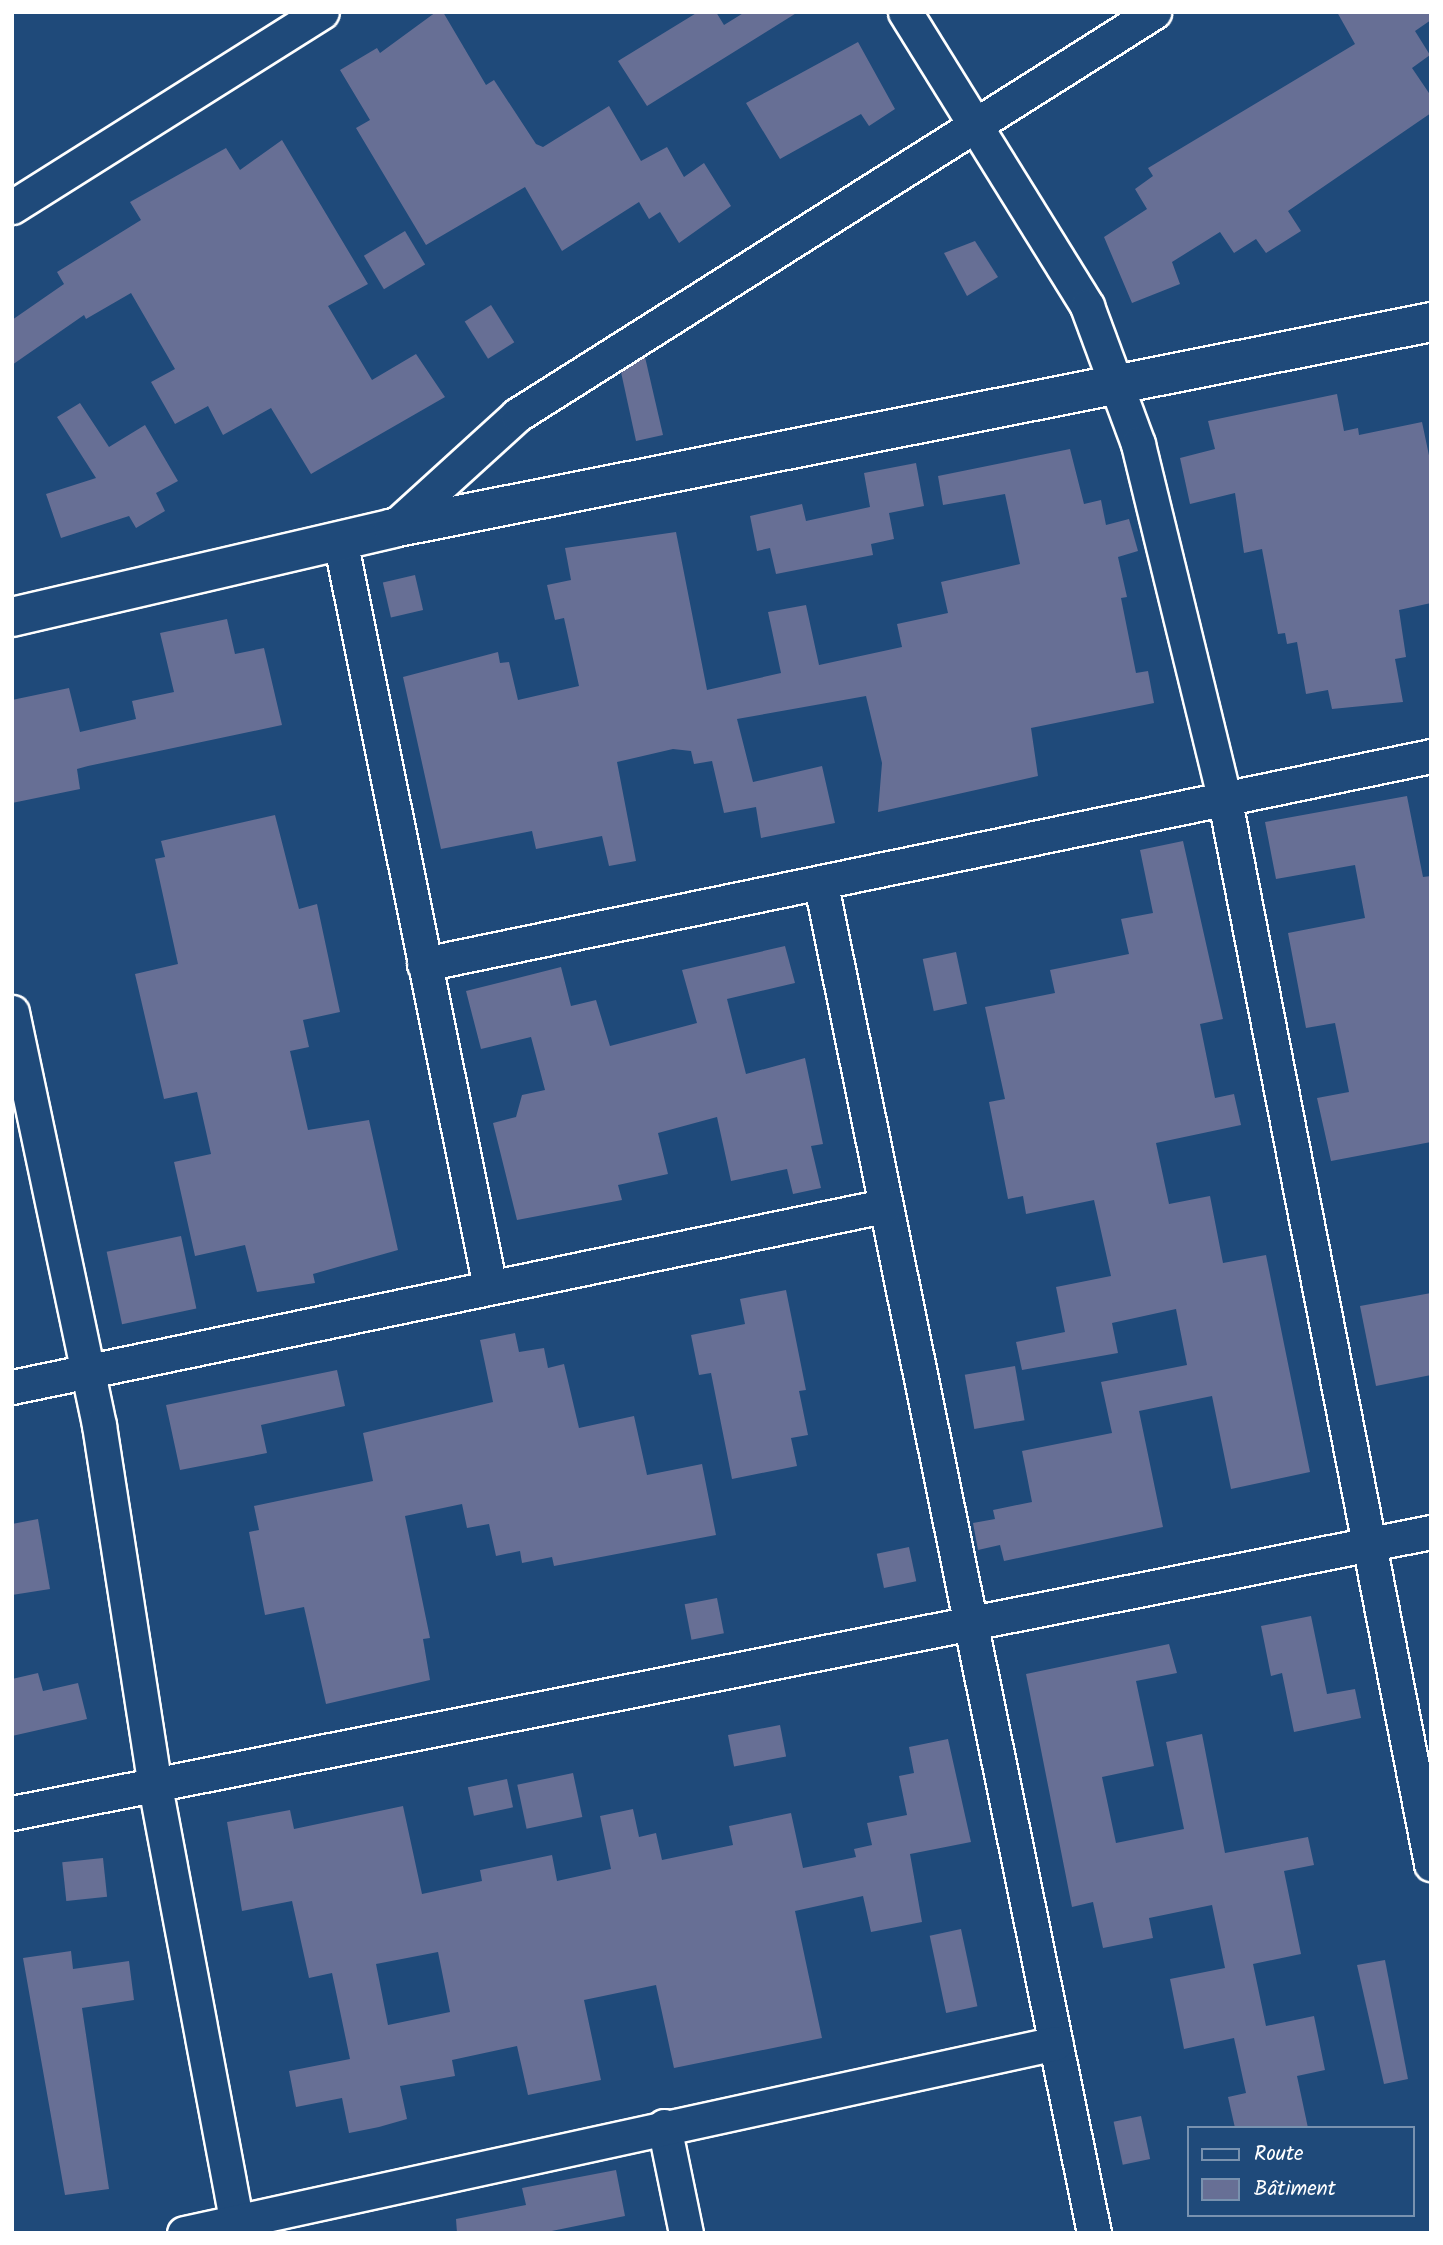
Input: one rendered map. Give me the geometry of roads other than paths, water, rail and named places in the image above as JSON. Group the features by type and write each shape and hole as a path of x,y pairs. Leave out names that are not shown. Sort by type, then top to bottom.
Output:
{"street":[{"path":"12,207 322,12"},
{"path":"905,12 1087,306 1121,385 1225,801 1431,1864"},
{"path":"393,528 517,415 1154,12"},
{"path":"12,617 393,528 1431,322"},
{"path":"340,540 490,1287"},
{"path":"424,964 821,885 1431,756"},
{"path":"821,885 1094,2233"},
{"path":"12,1012 88,1372 155,1786 238,2228"},
{"path":"12,1387 884,1206"},
{"path":"12,1813 1431,1532"},
{"path":"184,2233 238,2228 664,2126 1056,2043"},
{"path":"664,2126 686,2233"}]}
